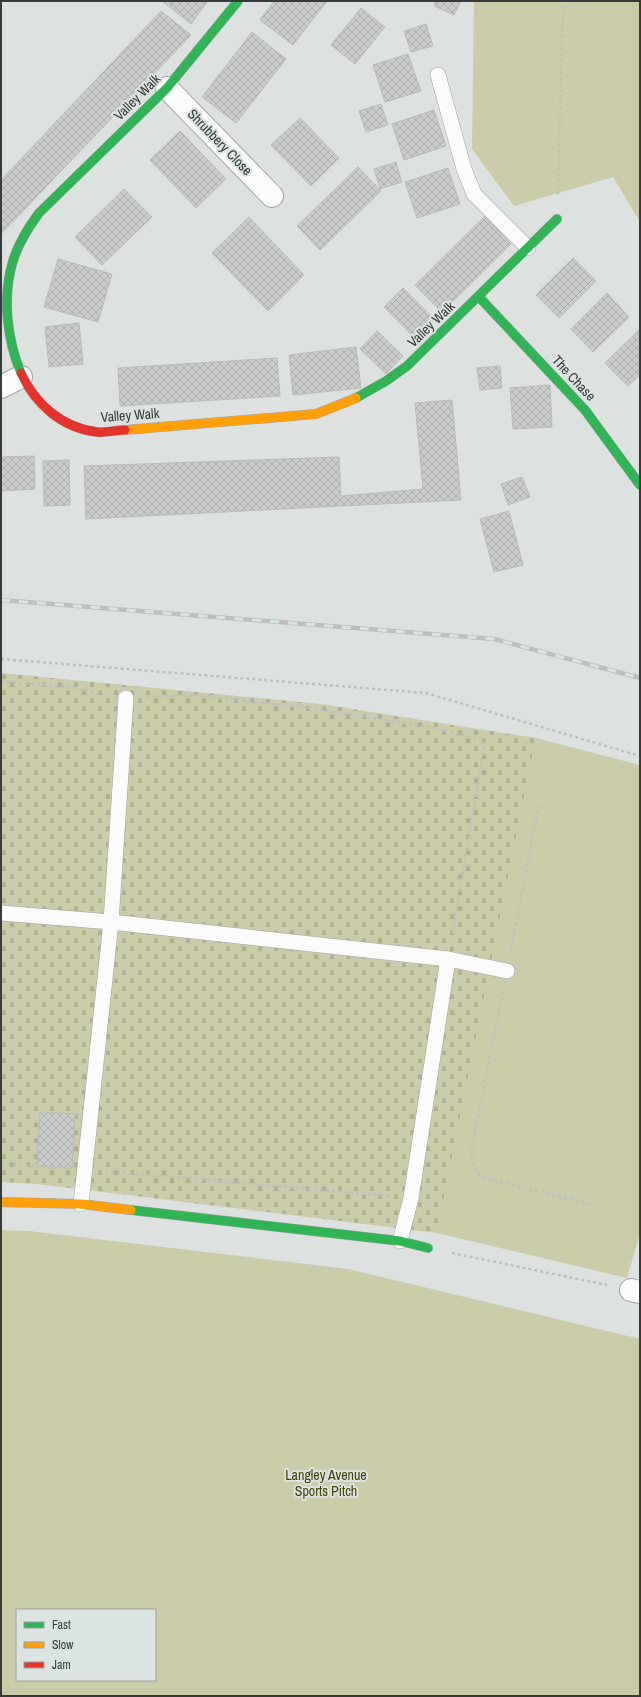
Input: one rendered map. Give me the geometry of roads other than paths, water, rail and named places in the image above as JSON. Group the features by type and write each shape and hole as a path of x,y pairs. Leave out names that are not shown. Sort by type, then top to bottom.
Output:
{"street":[{"name":"Valley Walk","path":"238,1 167,88 39,213 25,233 13,261 8,279 7,311 12,347 21,377 29,391 50,413 76,427 97,432 316,414 353,401 386,383 412,361 479,297 557,218"},
{"name":"Shrubbery Close","path":"167,88 272,196"},
{"name":"The Chase","path":"479,297 585,410 640,485"},
{"path":"1,387 21,377"},
{"path":"1,1202 81,1204 400,1241 428,1248"}],"lane":[{"path":"438,75 464,169 474,194 528,248"},
{"path":"81,1204 111,922 126,698"},
{"path":"1,913 111,922 448,959 507,971"},
{"path":"400,1241 411,1198 448,959"}],"railway":[{"path":"1,600 494,639 640,678"}],"park label":[{"name":"Langley Avenue Sports Pitch","path":"326,1484"}]}
